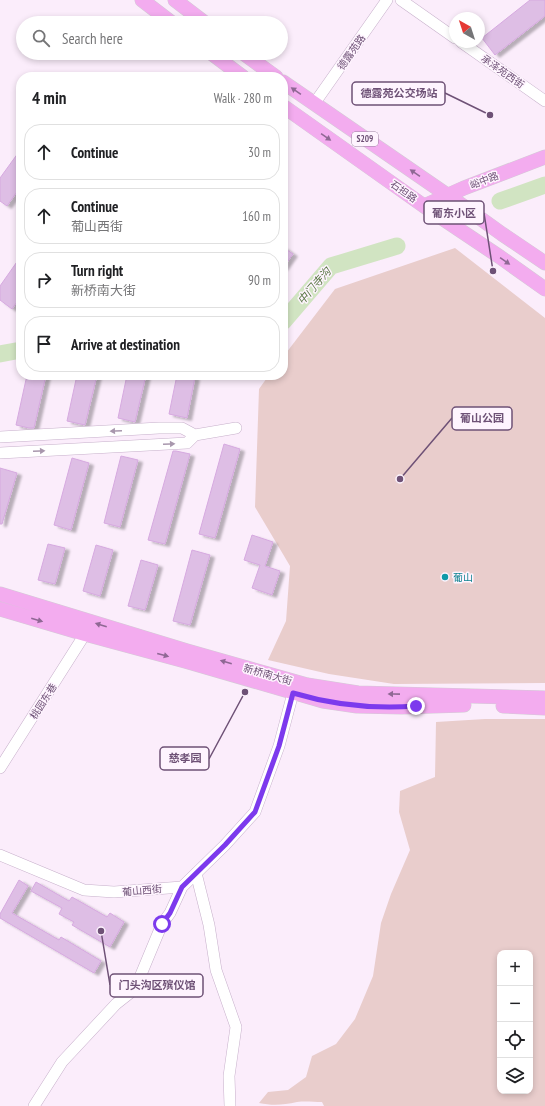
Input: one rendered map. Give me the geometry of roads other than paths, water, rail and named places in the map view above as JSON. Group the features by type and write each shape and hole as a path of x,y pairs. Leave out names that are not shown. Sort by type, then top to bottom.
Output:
{"main road":[{"path":"142,0 163,16"},
{"path":"175,0 195,16"},
{"path":"220,60 236,72"},
{"path":"253,60 269,72"},
{"name":"石担路","path":"288,86 545,263"},
{"name":"石担路","path":"288,110 424,206 473,238 545,289"},
{"name":"峪中路","path":"424,206 447,195 545,157"},
{"name":"新桥南大街","path":"0,594 187,651 307,685 358,693 545,698"},
{"name":"新桥南大街","path":"0,609 323,701 357,706 402,707 473,705 545,708"}],"street":[{"name":"德露苑路","path":"314,104 387,0"},
{"path":"402,0 449,34"},
{"name":"承泽苑西街","path":"470,48 545,101"},
{"path":"0,437 159,428 182,428 195,435"},
{"path":"0,453 187,443 195,435 236,428"},
{"name":"桃园东巷","path":"0,768 85,634"},
{"path":"34,1106 62,1062 116,1004 135,989 162,924 170,913 182,887 225,845 255,812 279,746 293,693"},
{"name":"葡山西街","path":"0,855 35,871 84,890 114,892 182,887"},
{"path":"196,872 209,925 216,970 236,1027 229,1076 230,1106"}],"waterway":[{"name":"中门寺沟","path":"500,201 545,185"},
{"name":"中门寺沟","path":"288,316 331,266 397,246"},
{"name":"中门寺沟","path":"0,354 16,351"}],"place":[{"name":"德露苑公交场站","path":"490,115"},
{"name":"葡东小区","path":"493,271"},
{"name":"葡山公园","path":"400,479"},
{"name":"葡山","path":"445,577"},
{"name":"慈孝园","path":"245,692"},
{"name":"门头沟区殡仪馆","path":"101,931"}]}
